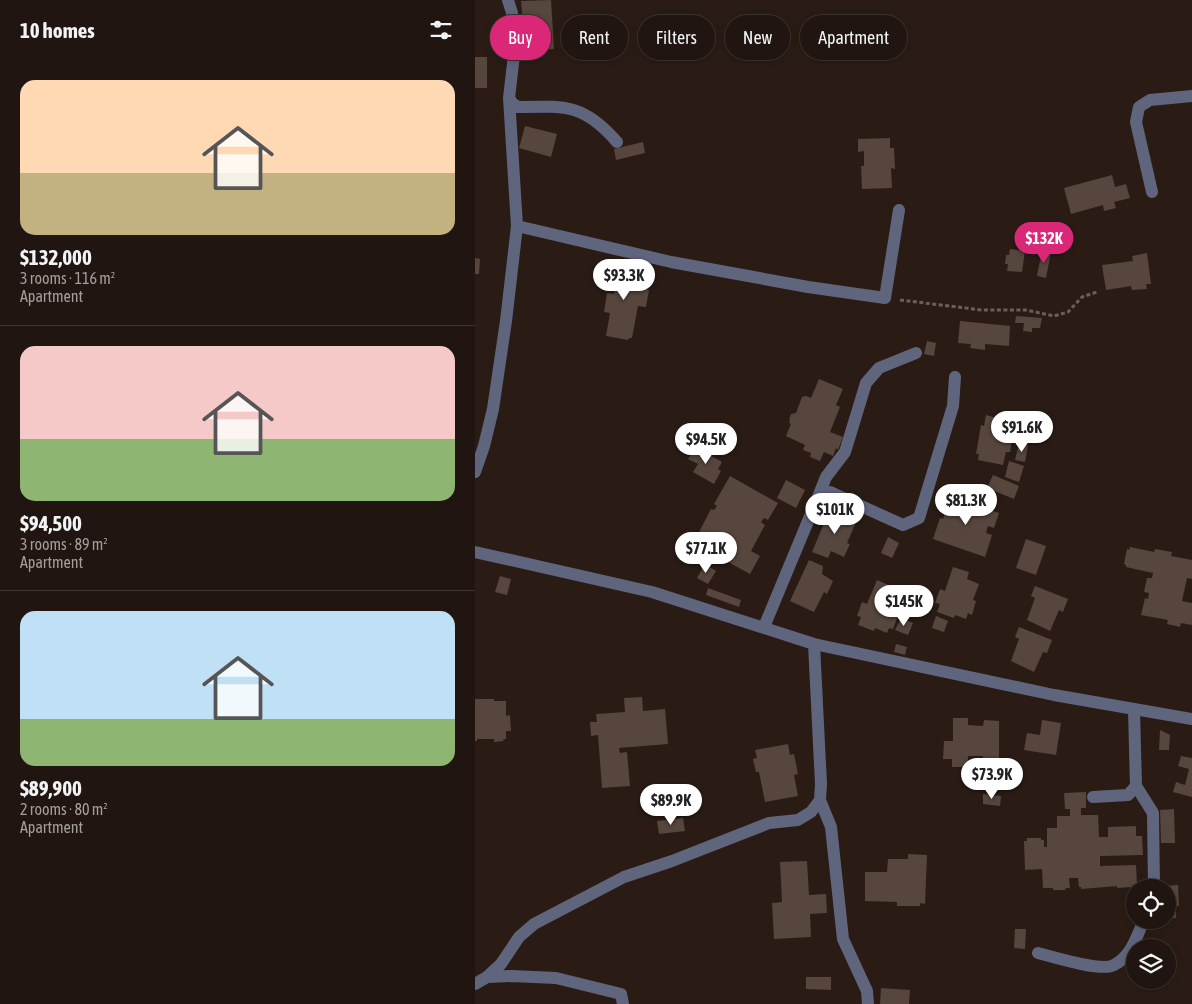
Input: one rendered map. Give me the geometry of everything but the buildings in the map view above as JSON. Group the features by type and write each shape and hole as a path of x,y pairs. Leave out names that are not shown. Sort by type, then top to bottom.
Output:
{"street":[{"path":"475,472 485,446 493,409 506,322 517,226 509,98 514,55 512,13 509,0"},
{"path":"1152,192 1136,122 1139,107 1149,100 1192,96"},
{"path":"509,98 518,107 562,107 576,110 590,116 603,125 617,142"},
{"path":"517,226 671,262 808,287 885,298 899,210"},
{"path":"764,627 827,477 845,452 866,384 879,368 916,353"},
{"path":"818,497 830,492 903,525 919,518 953,406 955,376"},
{"path":"475,552 652,592 814,644 979,680 1134,710 1192,719"},
{"path":"475,984 487,978 501,964 519,937 534,924 624,877 769,823 798,820 811,812 819,800 821,784 814,644"},
{"path":"1134,710 1136,786 1153,813 1154,879"},
{"path":"1093,797 1128,795 1136,786"},
{"path":"819,800 831,827 843,939 867,991 868,1004"},
{"path":"1037,953 1098,966 1113,966 1123,959 1134,944 1140,929"},
{"path":"487,978 512,976 556,978 621,994 623,1004"}],"path":[{"path":"885,298 982,310 1026,310 1054,316 1068,312 1082,297 1097,292"}]}
